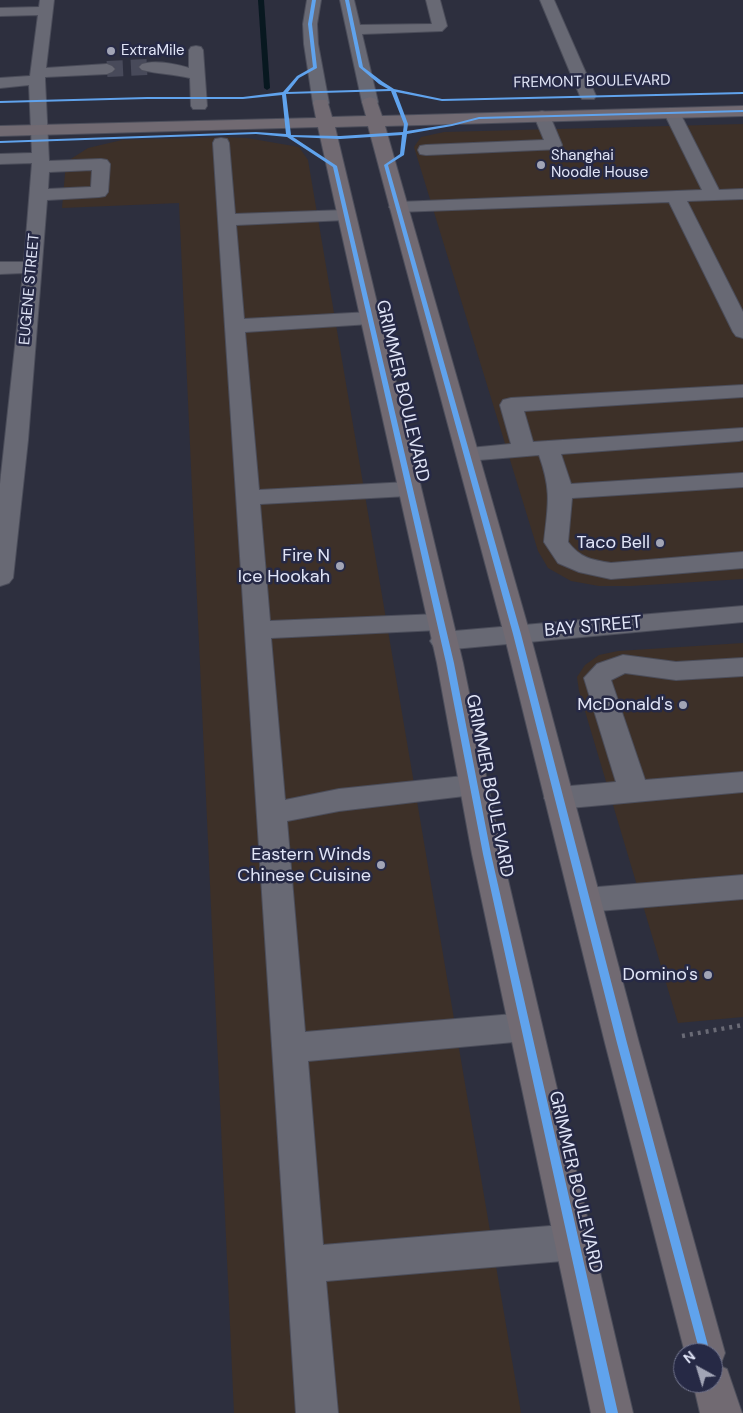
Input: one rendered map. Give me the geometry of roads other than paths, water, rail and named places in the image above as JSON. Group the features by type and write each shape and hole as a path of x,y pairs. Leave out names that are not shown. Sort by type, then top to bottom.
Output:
{"main road":[{"name":"FREMONT BOULEVARD","path":"0,112 743,93"},
{"path":"370,102 517,634 702,1343"},
{"name":"GRIMMER BOULEVARD","path":"321,103 408,489 450,663 473,785 525,1027 612,1413"},
{"name":"FREMONT BOULEVARD","path":"0,131 743,111"},
{"path":"716,1393 721,1413"}],"street":[{"name":"GRIMMER BOULEVARD","path":"314,0 310,24 311,44 321,103"},
{"path":"347,0 370,102"},
{"path":"353,30 437,28 440,26 433,0"},
{"path":"547,0 588,96"},
{"path":"0,12 46,5"},
{"name":"EUGENE STREET","path":"0,578 8,440 33,267 40,162 38,76 46,5"},
{"path":"196,50 199,106"},
{"path":"148,67 169,68 198,76"},
{"path":"0,83 38,76 107,69"},
{"path":"672,113 713,195"},
{"path":"426,150 554,145 542,116"},
{"path":"222,143 317,1413"},
{"path":"0,159 101,164 99,192 38,196"},
{"path":"398,207 743,194"},
{"path":"676,196 743,332"},
{"path":"228,220 346,215"},
{"path":"0,268 33,267"},
{"path":"236,326 370,318"},
{"path":"732,419 743,391"},
{"path":"524,450 511,405 732,419"},
{"path":"467,454 548,448 732,419"},
{"path":"548,448 559,479 560,492 556,542 567,558 588,567 611,571 743,560"},
{"path":"560,492 743,480"},
{"path":"248,498 408,489"},
{"name":"BAY STREET","path":"258,630 441,631 517,634 743,614"},
{"path":"634,792 597,678 606,670 623,664 676,670 743,668"},
{"path":"559,798 743,782"},
{"path":"272,813 339,800 473,785"},
{"path":"586,900 743,887"},
{"path":"290,1048 525,1027"},
{"path":"306,1265 574,1242"}],"waterway":[{"path":"261,0 267,88"}],"tunnel":[{"path":"107,69 147,67"}],"place":[{"name":"ExtraMile","path":"111,51"},
{"name":"Shanghai Noodle House","path":"541,165"},
{"name":"Taco Bell","path":"660,543"},
{"name":"Fire N Ice Hookah","path":"340,566"},
{"name":"McDonald's","path":"683,705"},
{"name":"Eastern Winds Chinese Cuisine","path":"381,865"},
{"name":"Domino's","path":"708,975"}]}
